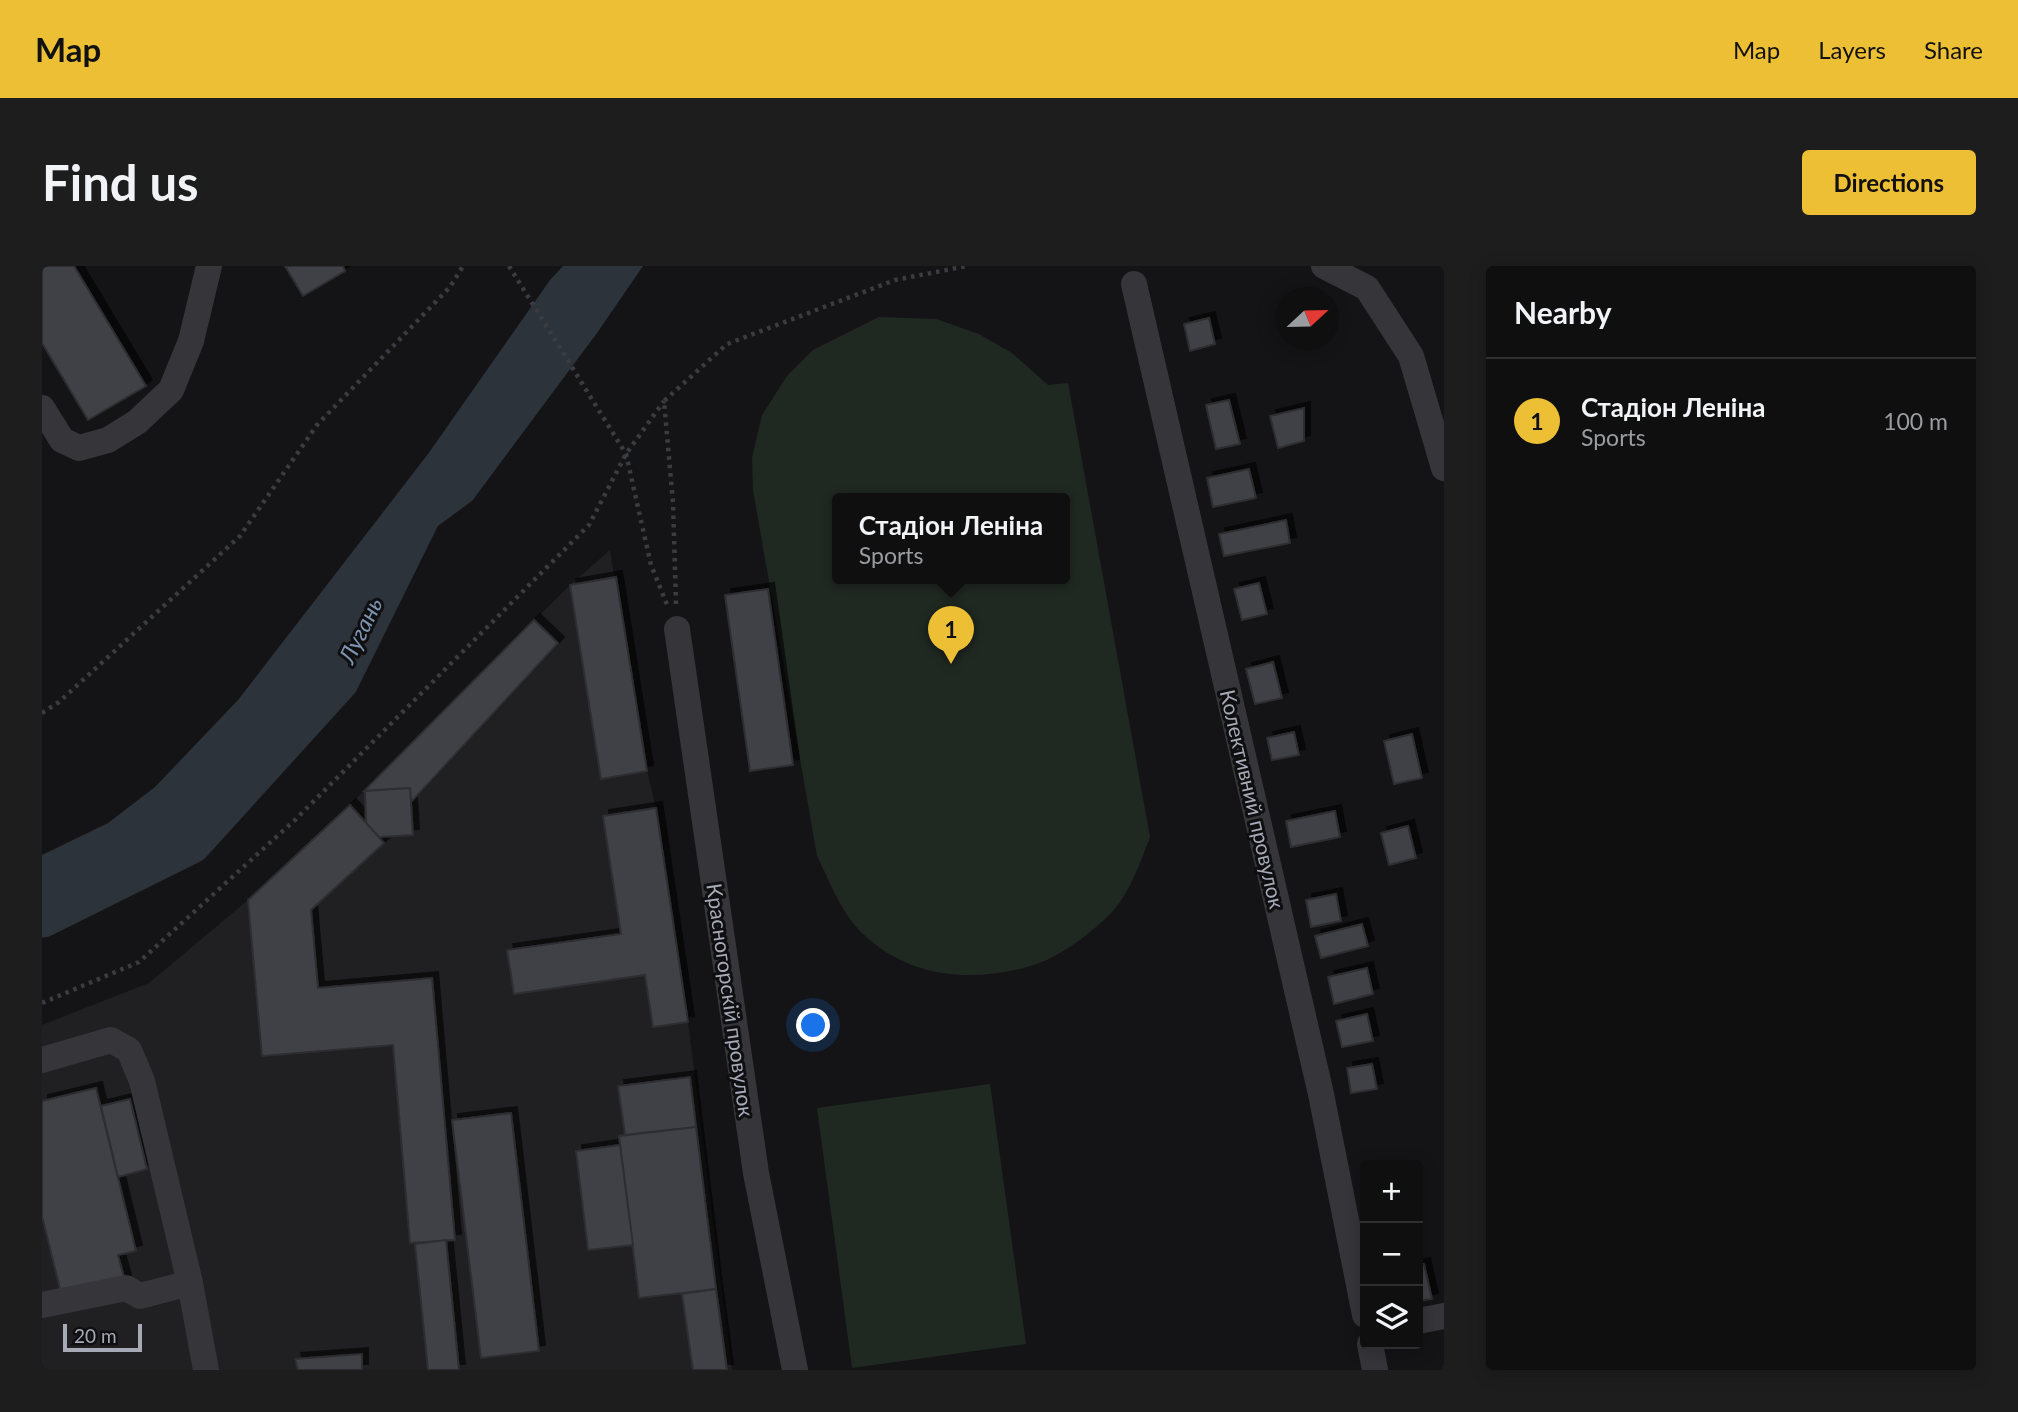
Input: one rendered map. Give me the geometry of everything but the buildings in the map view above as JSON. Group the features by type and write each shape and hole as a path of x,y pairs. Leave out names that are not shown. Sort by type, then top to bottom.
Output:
{"street":[{"path":"42,408 62,440 79,448 108,440 137,422 171,390 191,341 209,266"},
{"path":"1324,266 1367,289 1411,356 1444,468"},
{"name":"Колективний провулок","path":"1134,284 1321,1094 1360,1290"},
{"name":"Красногорскій провулок","path":"677,629 757,1173 795,1370"},
{"path":"42,1060 111,1040 130,1050 142,1081 190,1283 206,1370"},
{"path":"42,1304 126,1288 140,1296 190,1283"},
{"path":"1423,1320 1444,1316"},
{"path":"1371,1349 1375,1370"}],"path":[{"path":"42,713 59,702 240,536 317,425 450,287 463,266"},
{"path":"509,266 626,454 651,565 677,629"},
{"path":"42,1003 139,962 296,819 589,525 626,454 664,401 727,344 895,280 967,266"},
{"path":"664,401 673,503 677,629"}],"shaded area":[{"path":"563,266 643,266 597,333 472,501 405,550 244,762 191,812 108,872 42,895 42,855 108,823 155,787 238,700 428,454 550,280"},
{"path":"879,317 936,319 979,334 1012,353 1048,385 1068,383 1150,837 1132,882 1112,912 1078,941 1037,964 1005,972 961,975 919,968 899,960 855,926 837,898 817,856 753,490 752,458 762,415 787,376 813,350"},
{"path":"610,550 647,771 656,808 688,1022 732,1370 42,1370 42,1025 149,983 261,889 350,805 570,585"},
{"path":"990,1084 1026,1344 852,1368 817,1108"}],"waterway":[{"name":"Лугань","path":"42,914 189,841 336,679 419,511"}],"place":[{"name":"Стадіон Леніна","path":"951,664"}]}
